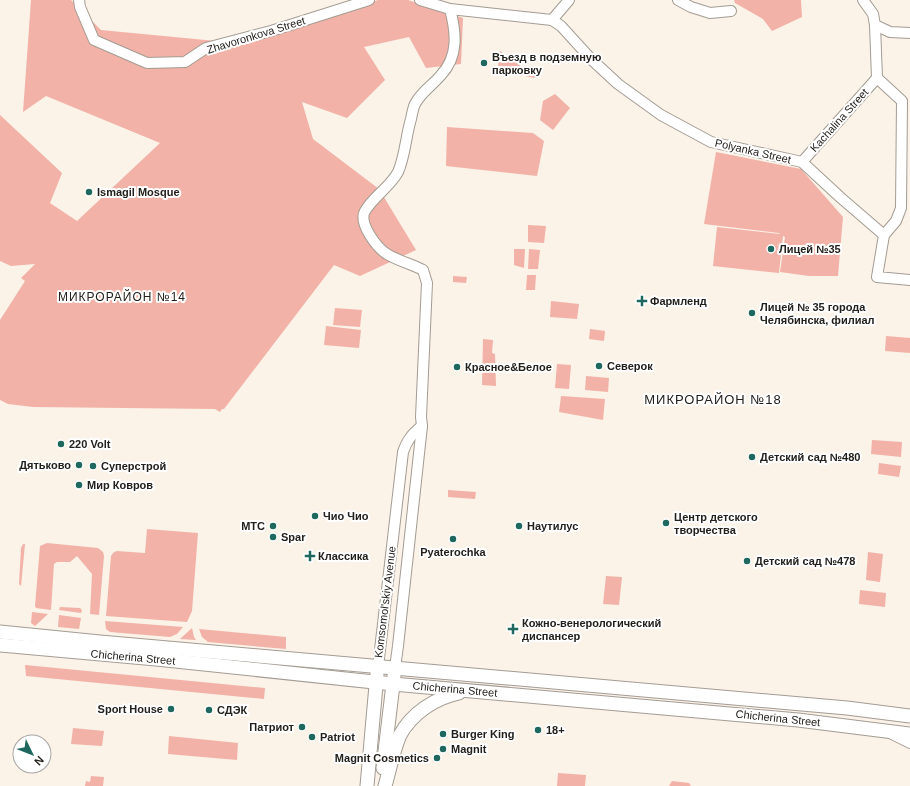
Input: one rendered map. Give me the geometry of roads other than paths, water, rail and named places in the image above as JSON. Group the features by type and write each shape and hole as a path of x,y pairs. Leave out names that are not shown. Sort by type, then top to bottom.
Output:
{"main road":[{"name":"Chicherina Street","path":"0,632 156,659 376,683 798,720 910,734"},
{"name":"Chicherina Street","path":"0,645 100,649 395,668 908,714"},
{"name":"Komsomol'skiy Avenue","path":"367,786 378,667"},
{"name":"Komsomol'skiy Avenue","path":"382,786 395,668"},
{"path":"385,786 394,753 401,735 414,717 426,707 446,696 470,691"}],"street":[{"name":"Zhavoronkova Street","path":"79,0 80,7 94,40 147,64 185,62 206,48 272,31 369,0"},
{"path":"420,0 450,9 552,20 569,0"},
{"path":"678,0 691,7 710,13 731,11"},
{"path":"864,0 873,14 875,25 877,78 902,101 900,208 896,221 884,235 877,277 910,280"},
{"name":"Komsomol'skiy Avenue","path":"395,668 422,426 421,417 427,283 424,270 386,254 377,246 367,231 363,219 364,213 370,204 391,183 398,172 414,105 442,74 450,60 455,46 455,28 450,9"},
{"name":"Polyanka Street","path":"552,20 561,26 591,59 618,84 642,102 681,126 711,142 802,162 884,235"},
{"path":"875,25 890,32 910,33"},
{"path":"876,40 890,32"},
{"name":"Kachalina Street","path":"802,162 877,78"},
{"name":"Komsomol'skiy Avenue","path":"378,667 403,452 410,436 422,426"},
{"path":"403,452 412,446 416,448 419,453"},
{"path":"385,609 388,616 394,618 402,611"},
{"path":"887,732 910,743"}],"place":[{"name":"Въезд в подземную парковку","path":"484,63"},
{"name":"Ismagil Mosque","path":"89,192"},
{"name":"Лицей №35","path":"771,249"},
{"name":"Фармленд","path":"642,301"},
{"name":"Лицей № 35 города Челябинска, филиал","path":"752,313"},
{"name":"Северок","path":"599,366"},
{"name":"Красное&Белое","path":"457,367"},
{"name":"220 Volt","path":"61,444"},
{"name":"Детский сад №480","path":"752,457"},
{"name":"Дятьково","path":"79,465"},
{"name":"Суперстрой","path":"93,466"},
{"name":"Мир Ковров","path":"79,485"},
{"name":"Чио Чио","path":"315,516"},
{"name":"Центр детского творчества","path":"666,523"},
{"name":"МТС","path":"273,526"},
{"name":"Наутилус","path":"519,526"},
{"name":"Spar","path":"273,537"},
{"name":"Pyaterochka","path":"453,539"},
{"name":"Классика","path":"310,556"},
{"name":"Детский сад №478","path":"747,561"},
{"name":"Кожно-венерологический диспансер","path":"513,629"},
{"name":"Sport House","path":"171,709"},
{"name":"СДЭК","path":"209,710"},
{"name":"Патриот","path":"302,727"},
{"name":"18+","path":"538,730"},
{"name":"Burger King","path":"443,734"},
{"name":"Patriot","path":"312,737"},
{"name":"Magnit","path":"443,749"},
{"name":"Magnit Cosmetics","path":"437,758"}],"district":[{"name":"МИКРОРАЙОН №14","path":"122,297"},
{"name":"МИКРОРАЙОН №18","path":"713,399"}]}
